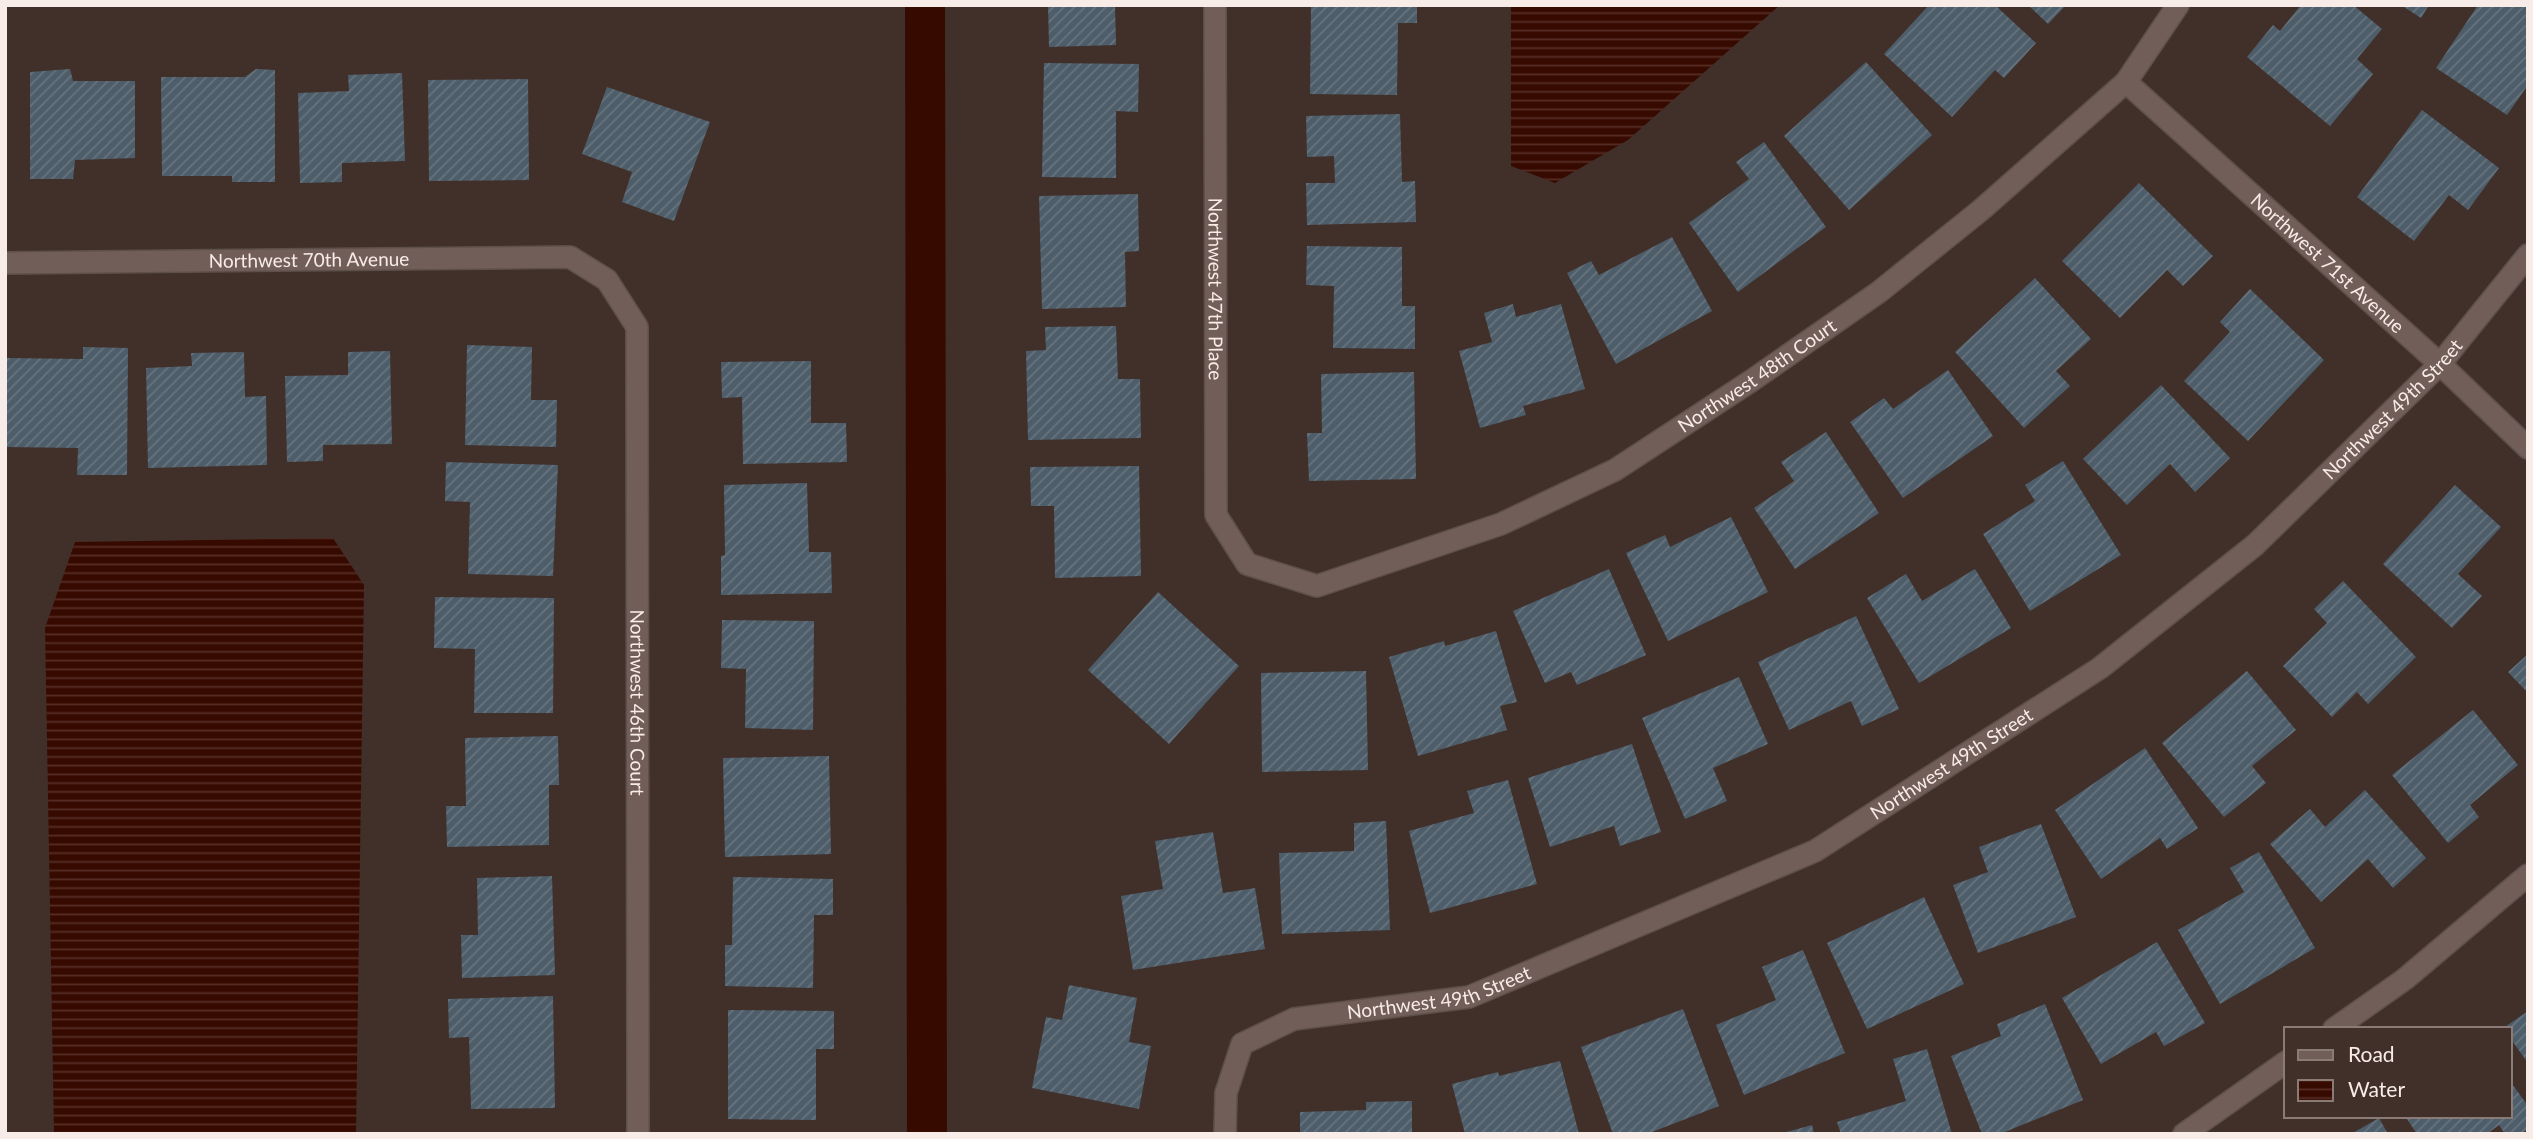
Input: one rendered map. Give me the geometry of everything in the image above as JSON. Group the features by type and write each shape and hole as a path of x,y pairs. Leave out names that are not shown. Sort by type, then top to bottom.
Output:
{"street":[{"name":"Northwest 47th Place","path":"1215,5 1216,515 1247,564"},
{"name":"Northwest 48th Court","path":"1247,564 1317,586 1501,524 1615,470 1751,381 1879,292 1981,210 2126,82 2178,5"},
{"name":"Northwest 71st Avenue","path":"2126,82 2440,364 2528,448"},
{"name":"Northwest 49th Street","path":"1225,1134 1226,1093 1242,1044 1294,1018 1469,997 1815,851 2100,668 2255,545 2440,364 2528,256"},
{"name":"Northwest 70th Avenue","path":"5,263 570,257 607,280"},
{"name":"Northwest 46th Court","path":"607,280 637,327 638,1134"},
{"path":"2337,1027 2405,979 2528,875"},
{"path":"2184,1134 2284,1063"}],"water":[{"path":"1511,5 1780,5 1628,140 1555,183 1511,166"},
{"path":"333,538 364,585 356,1134 54,1134 45,628 75,542"}],"building":[{"path":"1048,5 1115,5 1116,45 1049,47"},
{"path":"1311,5 1417,5 1417,23 1398,23 1397,95 1310,94"},
{"path":"1929,5 1995,5 2036,43 2004,78 1995,70 1952,117 1884,54"},
{"path":"2028,5 2066,5 2048,24"},
{"path":"2301,5 2353,5 2382,29 2357,59 2373,74 2330,126 2247,57 2273,25 2280,31"},
{"path":"2401,5 2429,5 2421,18"},
{"path":"2478,5 2528,5 2528,85 2507,115 2436,68"},
{"path":"1866,62 1932,135 1849,210 1784,136"},
{"path":"1044,63 1139,64 1138,112 1116,111 1116,178 1042,177"},
{"path":"70,69 73,81 135,81 135,158 75,160 73,179 30,179 30,72"},
{"path":"256,69 275,70 275,182 232,182 232,176 162,176 161,77 245,77"},
{"path":"402,73 405,161 342,163 342,182 300,183 298,93 349,91 348,75"},
{"path":"528,79 529,180 429,181 428,80"},
{"path":"607,87 710,122 674,221 622,202 632,172 582,154"},
{"path":"2422,110 2499,168 2468,210 2449,195 2414,241 2357,197"},
{"path":"1400,114 1402,182 1415,181 1416,222 1307,225 1306,183 1335,183 1334,156 1307,157 1306,116"},
{"path":"1764,142 1826,227 1738,292 1689,223 1749,179 1736,162"},
{"path":"2139,183 2213,256 2183,286 2167,270 2120,318 2062,261"},
{"path":"1138,194 1139,251 1125,252 1126,307 1042,309 1039,196"},
{"path":"1672,237 1712,311 1616,364 1567,273 1591,261 1599,275"},
{"path":"1307,246 1402,247 1402,306 1415,306 1415,349 1333,348 1334,286 1306,285"},
{"path":"2035,278 2091,339 2056,371 2070,386 2024,428 1955,352"},
{"path":"2250,289 2324,360 2248,441 2184,381 2230,332 2220,322"},
{"path":"1513,304 1516,317 1561,304 1585,389 1523,406 1526,415 1480,428 1459,351 1492,342 1484,313"},
{"path":"1116,326 1118,379 1140,379 1141,438 1028,440 1026,351 1046,350 1045,327"},
{"path":"467,345 532,347 531,400 557,400 556,447 465,445"},
{"path":"83,347 128,348 127,475 77,475 78,448 6,447 7,358 83,359"},
{"path":"390,351 392,444 323,445 323,461 287,462 285,376 348,375 348,352"},
{"path":"244,352 245,397 266,396 267,465 148,468 146,368 192,366 191,353"},
{"path":"811,361 811,423 846,423 847,462 743,464 742,397 722,398 721,362"},
{"path":"1948,370 1993,436 1903,498 1850,422 1884,398 1893,409"},
{"path":"1414,372 1416,479 1309,481 1307,433 1322,433 1321,374"},
{"path":"2161,385 2230,458 2195,492 2170,464 2127,505 2083,459"},
{"path":"1826,432 1879,513 1795,569 1754,508 1794,481 1781,462"},
{"path":"2063,461 2121,555 2030,611 1983,534 2035,501 2025,485"},
{"path":"446,462 558,465 553,576 468,574 470,502 445,501"},
{"path":"1139,466 1141,576 1055,578 1054,506 1031,506 1030,467"},
{"path":"807,483 809,552 831,552 832,593 721,595 721,556 725,555 724,485"},
{"path":"2455,485 2501,527 2458,574 2482,596 2452,628 2383,564"},
{"path":"1731,517 1768,592 1668,641 1626,553 1665,535 1670,547"},
{"path":"1609,569 1646,655 1577,685 1571,672 1545,683 1513,611"},
{"path":"1975,569 2011,628 1919,683 1867,598 1906,574 1922,601"},
{"path":"2343,581 2416,657 2368,704 2357,692 2332,717 2283,666 2327,623 2314,609"},
{"path":"1158,592 1239,666 1169,744 1088,670"},
{"path":"435,597 554,598 553,713 474,713 475,649 434,648"},
{"path":"1856,616 1899,709 1862,726 1851,701 1789,730 1758,662"},
{"path":"722,620 814,621 813,730 745,728 746,669 721,668"},
{"path":"1496,631 1517,702 1500,706 1507,730 1418,756 1389,657 1444,641 1445,646"},
{"path":"2528,654 2528,693 2508,672"},
{"path":"1366,671 1368,770 1262,772 1261,673"},
{"path":"2247,671 2296,730 2252,766 2266,783 2224,817 2162,743"},
{"path":"1739,677 1768,744 1713,768 1727,801 1685,819 1642,718"},
{"path":"2473,710 2518,765 2470,805 2479,817 2448,843 2392,775"},
{"path":"558,736 559,785 549,785 549,845 447,847 446,806 466,806 465,738"},
{"path":"1632,744 1661,832 1620,846 1614,826 1550,847 1528,778"},
{"path":"2145,748 2198,828 2167,849 2160,838 2101,879 2055,810"},
{"path":"829,756 831,854 725,857 723,758"},
{"path":"1508,780 1537,884 1430,913 1409,831 1474,813 1467,791"},
{"path":"2365,790 2426,858 2393,888 2368,859 2321,902 2270,844 2310,809 2325,827"},
{"path":"1386,821 1390,930 1282,934 1279,853 1354,851 1354,823"},
{"path":"2041,824 2076,917 1978,953 1953,885 1988,872 1979,847"},
{"path":"1213,832 1223,893 1255,888 1265,949 1133,970 1121,896 1163,889 1155,841"},
{"path":"2259,852 2315,948 2220,1004 2178,930 2244,892 2230,868"},
{"path":"552,876 555,975 462,978 461,935 478,935 477,878"},
{"path":"733,877 833,879 833,915 814,915 813,988 725,986 725,945 732,945"},
{"path":"1924,897 1964,984 1867,1029 1827,943"},
{"path":"2157,942 2205,1023 2164,1046 2156,1032 2101,1064 2062,998"},
{"path":"1803,950 1845,1053 1744,1095 1716,1025 1776,1000 1762,967"},
{"path":"1069,985 1137,998 1129,1042 1151,1046 1139,1109 1032,1088 1046,1017 1062,1020"},
{"path":"553,996 555,1108 471,1109 469,1037 449,1038 448,999"},
{"path":"2045,1004 2083,1100 2000,1134 1982,1134 1951,1056 2001,1036 1997,1024"},
{"path":"1683,1009 1719,1106 1647,1134 1613,1134 1581,1047"},
{"path":"728,1010 834,1011 834,1049 816,1049 816,1120 728,1119"},
{"path":"2528,1011 2528,1063 2512,1041 2512,1027 2505,1027"},
{"path":"1927,1049 1952,1134 1841,1134 1837,1122 1906,1101 1893,1059"},
{"path":"1560,1061 1579,1134 1465,1134 1452,1084 1498,1072 1499,1076"},
{"path":"2512,1084 2528,1106 2528,1129 2521,1134 2505,1134 2499,1125 2487,1134 2417,1134 2406,1118 2512,1118"},
{"path":"1412,1101 1412,1134 1300,1134 1300,1112 1366,1110 1366,1102"},
{"path":"2379,1118 2388,1134 2351,1134"},
{"path":"1812,1125 1814,1134 1783,1134 1783,1133"}],"waterway":[{"path":"925,5 927,1134"}]}
